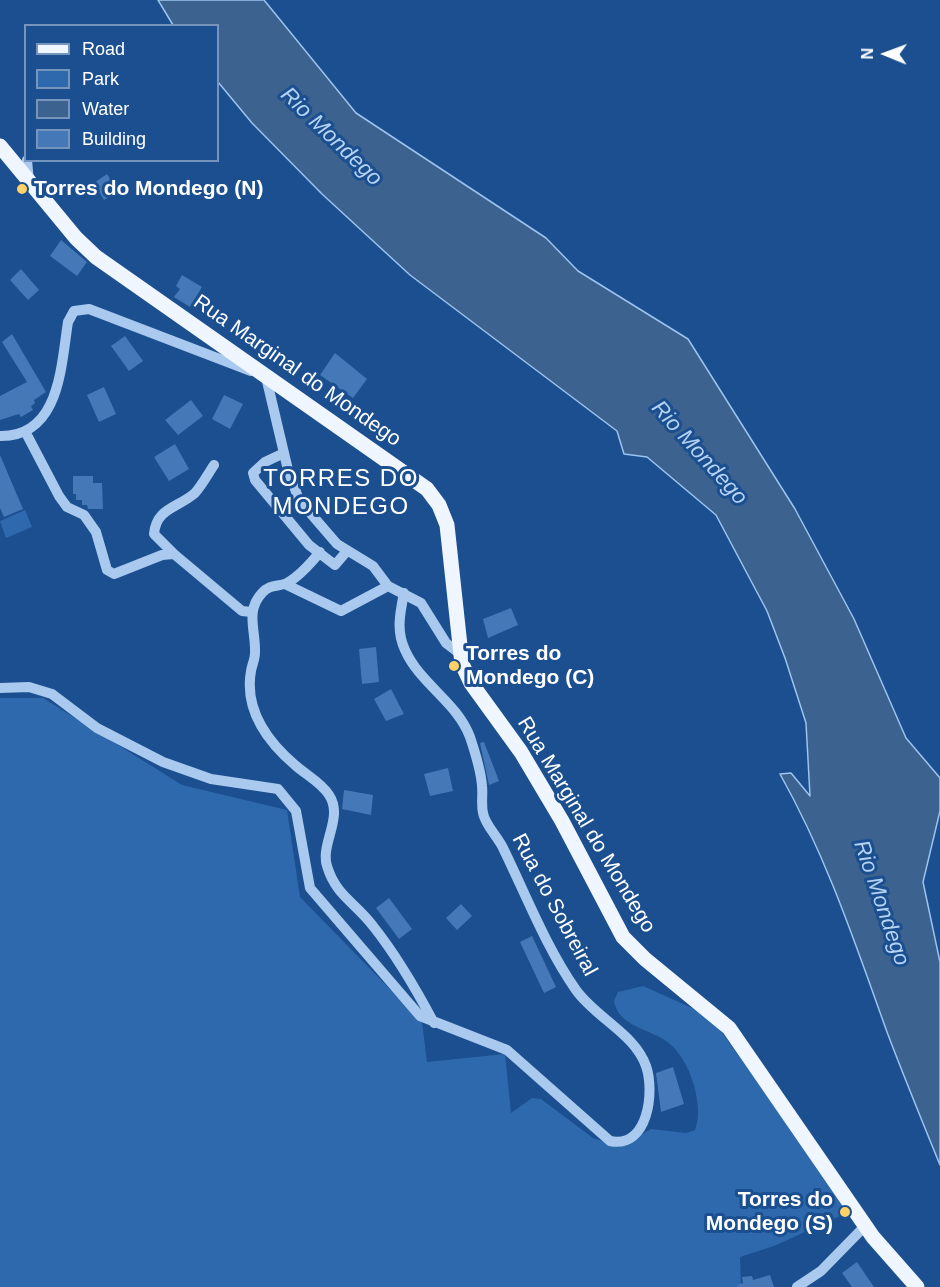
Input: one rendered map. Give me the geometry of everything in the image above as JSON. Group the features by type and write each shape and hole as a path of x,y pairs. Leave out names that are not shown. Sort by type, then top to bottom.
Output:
{"main road":[{"name":"Rua Marginal do Mondego","path":"0,146 76,238 96,257 417,479 439,505 447,525 459,653 471,683 521,752 562,821 623,938 729,1028 882,1250 917,1287"}],"street":[{"path":"27,162 28,182"},
{"path":"0,436 26,433 45,415 58,392 68,322 74,311 89,309 268,378 293,487 302,505 333,540 373,566 388,586 421,603 446,643 459,653"},
{"path":"26,433 59,496 67,507 84,515 96,532 107,570 114,574 162,555 174,554"},
{"path":"284,453 256,468 254,478 309,545 335,565 347,551"},
{"path":"214,465 196,491 180,505 165,509 155,521 154,534 242,612 251,612"},
{"path":"285,584 310,564 320,552"},
{"path":"388,586 341,611 285,584 273,585 262,593 251,612 255,655 250,672 250,704 265,734 294,765 331,796 334,817 326,863 335,888 364,914 412,982 434,1023"},
{"name":"Rua do Sobreiral","path":"0,688 29,687 52,694 97,728 163,762 211,779 278,789 296,811 310,888 420,1016 507,1050 610,1141 625,1141 644,1124 648,1114 647,1067 634,1043 602,1018 576,990 530,906 502,845 483,815 482,785 470,736 448,702 422,676 405,651 398,625 404,593"},
{"path":"798,1287 821,1271 865,1226"}],"green space":[{"path":"25,510 32,527 6,538 0,521"},
{"path":"0,698 43,698 182,785 287,810 300,897 422,1022 427,1062 505,1054 511,1113 532,1098 541,1099 593,1138 620,1147 651,1129 686,1133 695,1130 698,1115 697,1099 684,1061 669,1043 633,1025 621,1016 614,1001 618,992 643,986 710,1016 851,1211 774,1246 740,1257 741,1287 0,1287"}],"water":[{"name":"Rio Mondego","path":"158,0 264,0 356,113 546,238 578,271 688,339 795,509 854,619 906,738 940,778 940,811 923,882 940,962 940,1165 893,1049 826,869 780,774 791,773 810,796 806,723 767,611 716,515 647,457 624,454 617,431 410,275 322,194 252,123 219,83 219,24 172,24"}],"building":[{"path":"107,174 118,191 104,200 94,183"},
{"path":"61,240 87,262 77,276 50,256"},
{"path":"21,269 39,290 28,300 10,280"},
{"path":"182,275 202,287 190,307 174,297 180,289 176,286"},
{"path":"12,334 46,392 34,400 35,403 31,406 33,410 21,417 19,414 0,420 0,396 27,382 2,342"},
{"path":"125,336 143,361 129,371 111,346"},
{"path":"335,353 367,379 353,398 320,375"},
{"path":"104,387 116,414 99,422 87,395"},
{"path":"224,395 243,404 230,429 212,419"},
{"path":"191,400 203,416 178,435 165,420"},
{"path":"175,444 189,469 169,481 154,457"},
{"path":"0,455 23,509 4,517 0,508"},
{"path":"73,476 93,476 93,483 102,483 103,509 88,509 87,505 82,505 82,500 76,500 76,494 73,494"},
{"path":"511,608 518,625 488,638 483,619"},
{"path":"376,647 379,682 362,684 359,649"},
{"path":"391,689 404,714 386,721 374,699"},
{"path":"484,742 499,781 489,785 480,743"},
{"path":"448,768 453,791 430,796 424,774"},
{"path":"344,790 373,795 371,815 342,809"},
{"path":"389,898 412,929 399,939 376,908"},
{"path":"461,904 472,916 457,930 446,918"},
{"path":"532,936 556,987 544,993 520,942"},
{"path":"673,1067 684,1104 661,1112 656,1073"},
{"path":"857,1262 874,1287 852,1287 842,1273"},
{"path":"770,1275 774,1287 738,1287 737,1285 743,1283 742,1277 752,1276 753,1280"}],"place":[{"name":"Torres do Mondego (N)","path":"22,189"},
{"name":"Torres do Mondego (C)","path":"454,666"},
{"name":"Torres do Mondego (S)","path":"845,1212"}],"district":[{"name":"TORRES DO MONDEGO","path":"341,493"}]}
